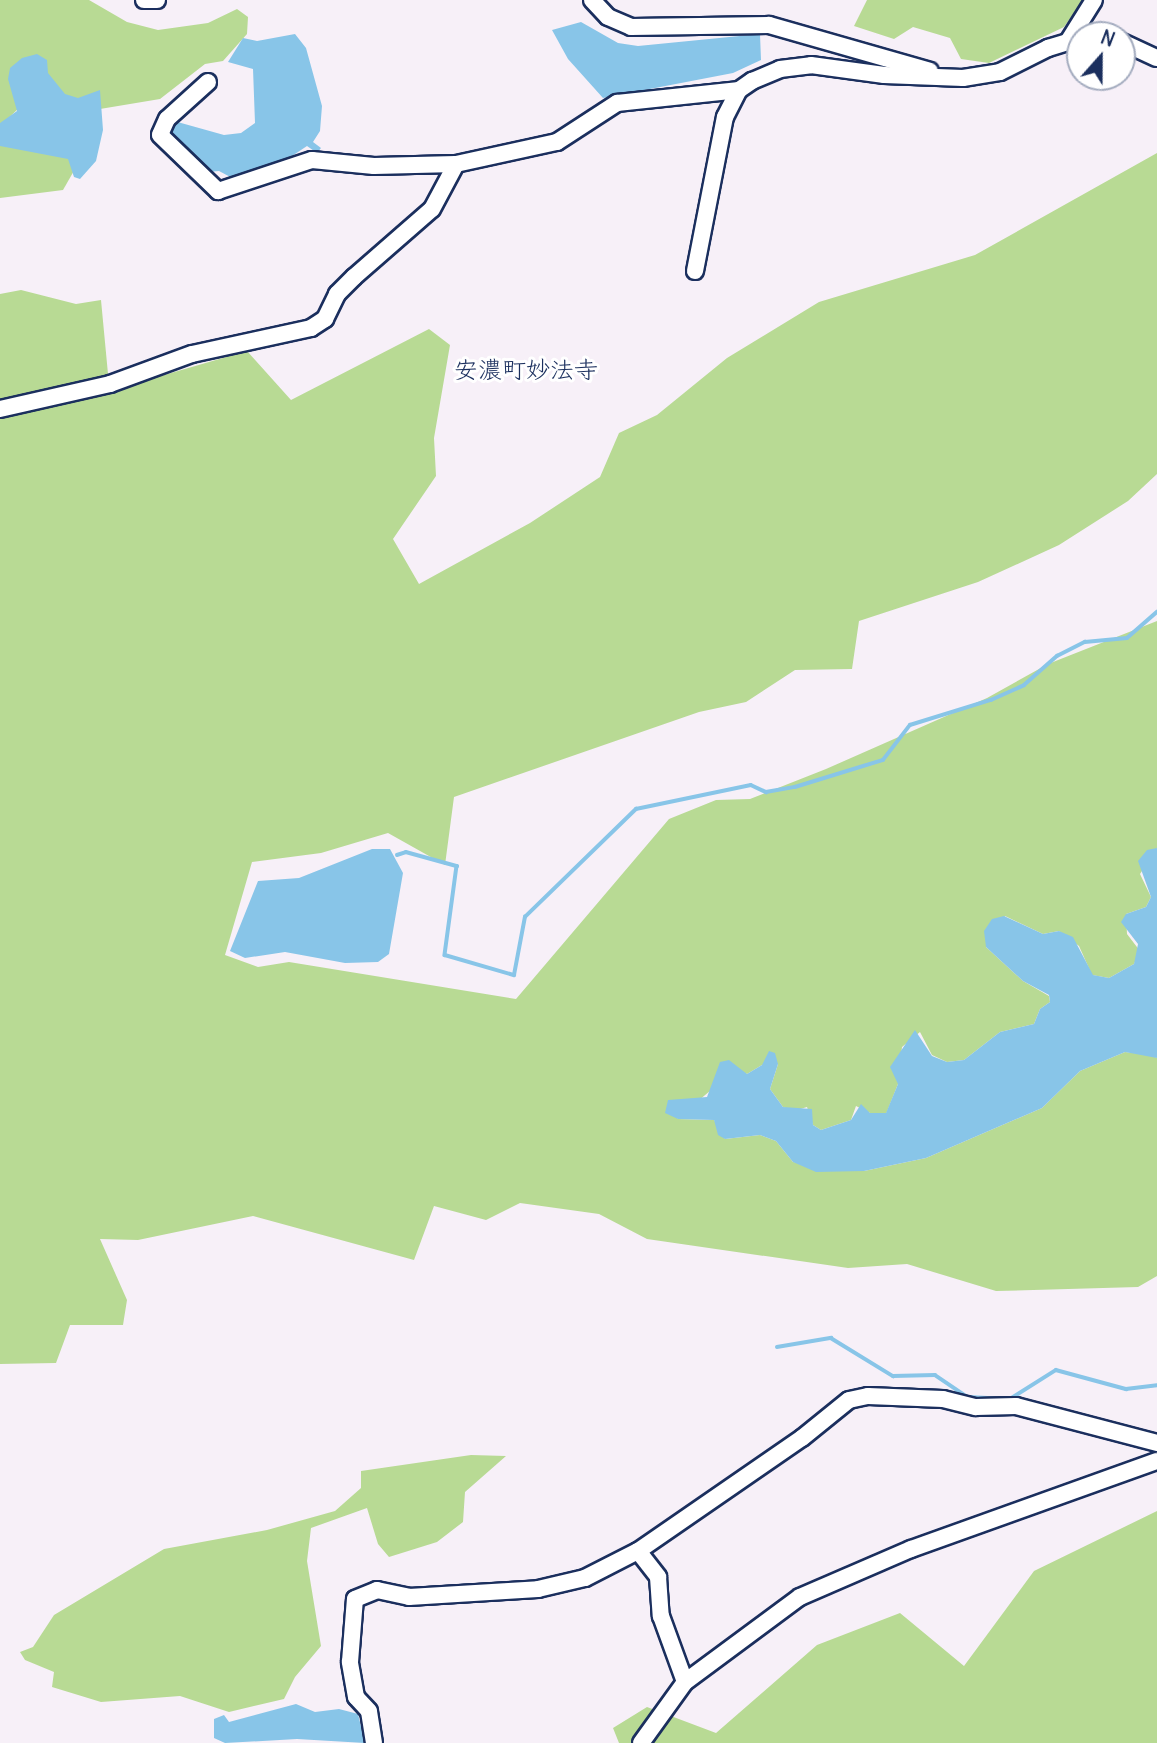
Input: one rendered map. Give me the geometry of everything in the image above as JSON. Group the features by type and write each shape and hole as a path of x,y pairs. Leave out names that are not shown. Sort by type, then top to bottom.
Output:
{"street":[{"path":"144,0 158,0"},
{"path":"592,0 608,17 631,27 769,25 946,76"},
{"path":"1083,21 1094,0"},
{"path":"208,82 167,119 160,135 218,191 312,160 374,166 456,164 557,142 617,103 739,90 780,69 811,65 884,75 946,76 1000,72 1066,43"},
{"path":"1136,48 1157,58"},
{"path":"695,271 725,117 739,90"},
{"path":"0,409 110,384 192,354 311,328 325,319 337,294 354,277 432,209 456,164"},
{"path":"374,1743 369,1711 356,1697 350,1662 355,1598 377,1590 409,1597 538,1589 584,1578 638,1551 802,1438 849,1400 868,1396 943,1399 976,1407 1016,1406 1157,1443"},
{"path":"641,1743 685,1682 800,1597 852,1572 1157,1461"},
{"path":"638,1551 657,1577 661,1616 685,1682"}],"green space":[{"path":"0,0 89,0 127,22 158,30 208,23 237,9 248,17 247,34 223,61 205,64 160,99 94,110 19,108 0,126"},
{"path":"867,0 1083,0 1064,27 989,63 961,59 950,38 913,27 894,39 854,26"},
{"path":"0,127 75,158 75,169 63,190 0,198"},
{"path":"1157,153 1157,474 1128,501 1059,545 978,582 859,621 852,669 795,670 746,702 699,712 454,797 445,865 388,833 321,853 252,862 225,955 258,967 289,962 516,999 669,819 716,800 750,799 826,769 987,698 1048,664 1157,621 1157,848 1140,874 1151,897 1146,907 1126,914 1127,934 1140,951 1134,964 1109,978 1092,975 1079,946 1059,931 1043,934 1005,916 986,947 1023,981 1049,996 1050,1002 1040,1009 1034,1024 1000,1032 964,1060 947,1062 932,1055 920,1032 902,1047 898,1084 886,1114 870,1113 856,1106 851,1120 821,1130 813,1125 807,1107 794,1111 783,1107 770,1089 778,1064 762,1065 747,1074 736,1069 698,1101 668,1100 678,1119 714,1120 725,1139 760,1135 776,1141 793,1162 864,1171 926,1158 1042,1108 1080,1071 1125,1052 1151,1055 1157,1058 1157,1276 1138,1287 996,1291 907,1264 848,1268 647,1239 599,1214 520,1203 486,1220 434,1206 414,1260 253,1216 138,1240 100,1239 127,1300 123,1325 70,1325 56,1363 0,1364 0,294 21,290 76,304 101,300 108,374 133,384 247,351 291,400 429,329 450,345 434,438 436,476 393,539 419,584 530,523 600,477 619,433 657,415 727,358 819,302 975,255"},
{"path":"471,1455 506,1456 465,1492 463,1522 437,1542 389,1557 378,1544 367,1508 311,1528 307,1561 321,1646 295,1677 284,1699 229,1712 180,1696 101,1702 52,1687 54,1672 25,1660 20,1652 33,1647 54,1615 164,1549 267,1530 335,1511 361,1488 361,1471"},
{"path":"1157,1511 1157,1743 619,1743 613,1728 647,1707 716,1733 817,1645 900,1613 964,1666 1034,1571"}],"water":[{"path":"581,22 618,43 638,46 760,34 761,60 733,73 603,98 568,59 552,30"},
{"path":"295,34 306,48 322,106 320,131 313,142 321,148 317,153 307,146 277,166 236,180 219,171 208,172 172,138 174,121 224,135 241,133 255,123 253,69 228,62 243,38 257,41"},
{"path":"37,54 47,60 48,73 65,94 78,98 100,90 103,130 96,161 80,179 74,177 68,159 0,146 0,123 17,111 8,79 10,68 22,58"},
{"path":"1157,848 1157,1058 1125,1052 1080,1071 1042,1108 926,1158 864,1171 816,1172 793,1162 776,1141 760,1135 725,1139 718,1135 714,1120 678,1119 665,1113 668,1100 707,1097 720,1062 729,1060 747,1074 762,1065 769,1051 775,1053 778,1064 770,1089 783,1107 812,1109 813,1125 821,1130 851,1120 861,1104 870,1113 886,1113 898,1084 890,1067 915,1030 932,1056 947,1062 964,1060 1000,1032 1034,1024 1040,1009 1050,1002 1049,995 1023,981 986,947 984,931 992,919 1004,916 1043,934 1059,931 1073,937 1093,975 1109,978 1134,964 1138,944 1121,922 1126,914 1146,907 1151,897 1138,861 1147,850"},
{"path":"372,849 390,849 403,873 389,954 378,962 345,963 285,952 245,958 230,951 258,881 299,878"},
{"path":"296,1704 315,1712 339,1709 358,1714 365,1743 297,1739 225,1743 214,1738 214,1719 224,1715 229,1722"}],"waterway":[{"path":"397,855 406,852 457,866 445,955 514,975 525,917 636,809 751,785 766,792 795,787 883,760 910,725 991,700 1024,685 1057,656 1085,642 1127,638 1157,612"},
{"path":"777,1347 831,1338 893,1376 935,1375 968,1397 1002,1399"},
{"path":"1010,1399 1056,1370 1126,1389 1157,1385"}],"district":[{"name":"安濃町妙法寺","path":"526,370"}]}
